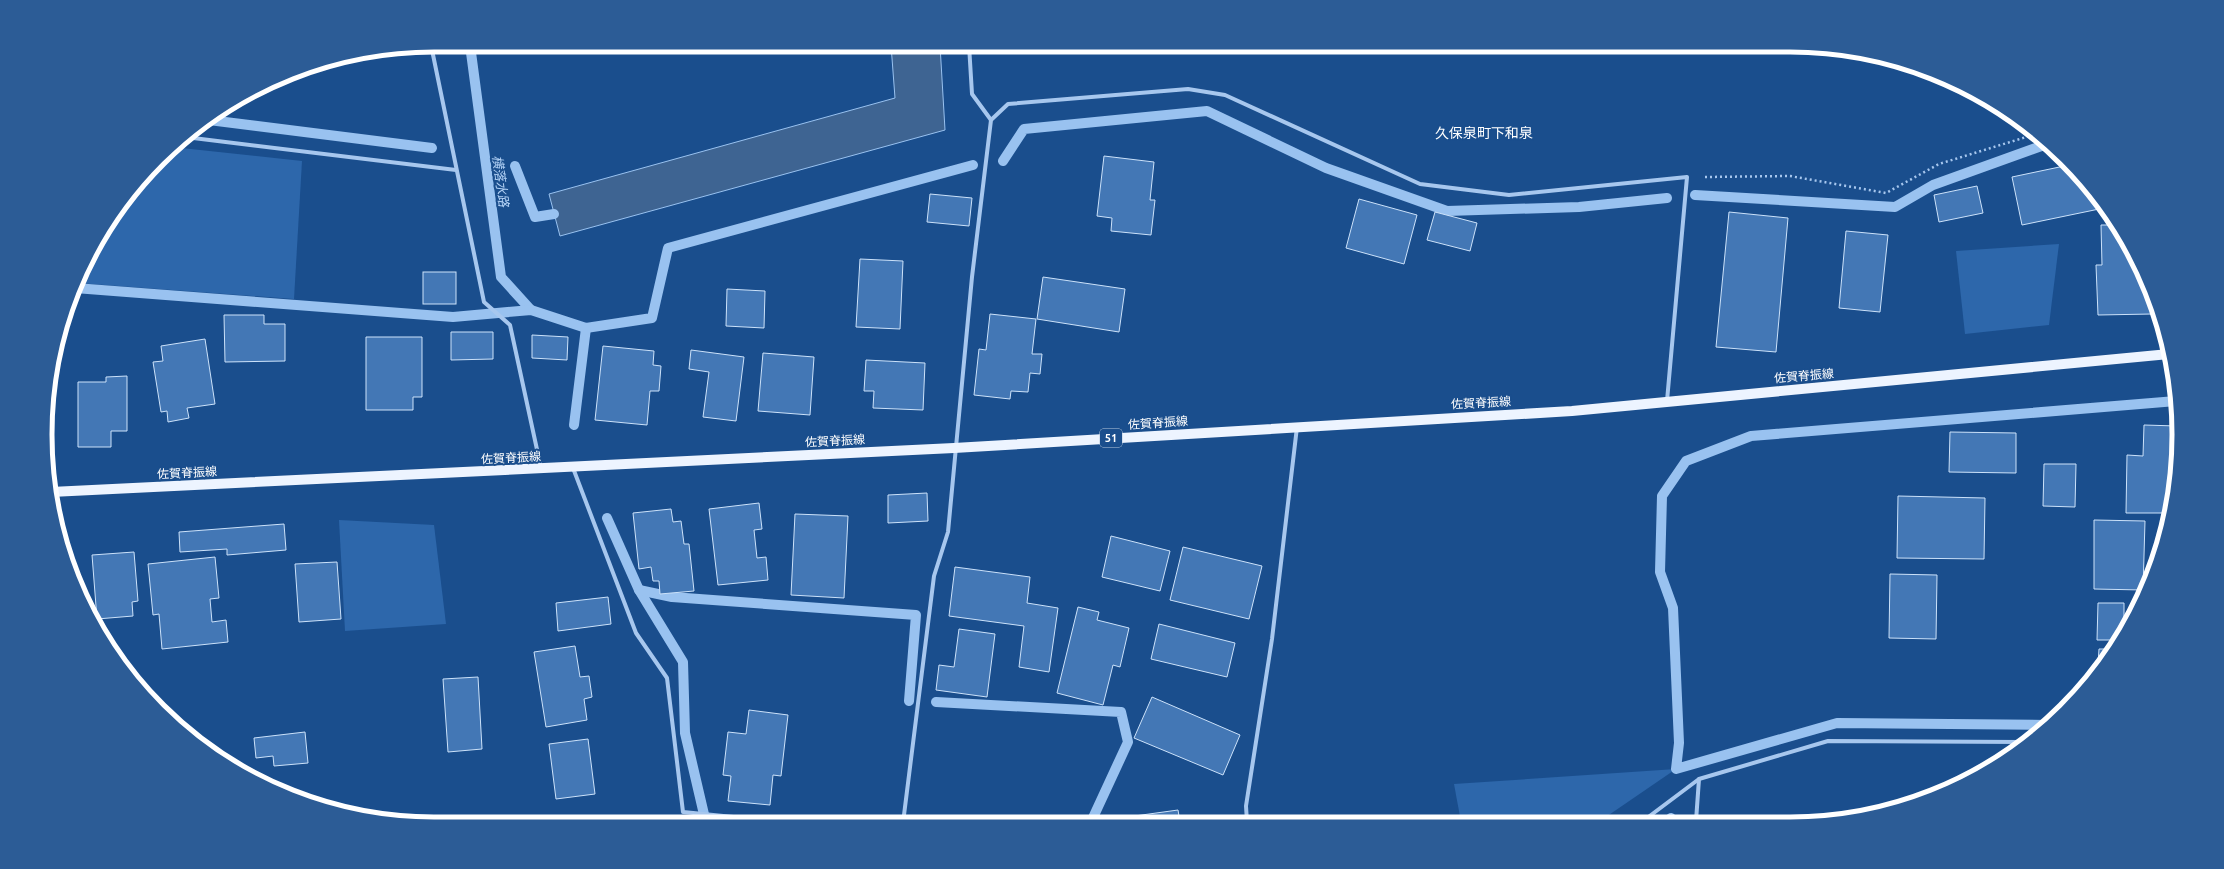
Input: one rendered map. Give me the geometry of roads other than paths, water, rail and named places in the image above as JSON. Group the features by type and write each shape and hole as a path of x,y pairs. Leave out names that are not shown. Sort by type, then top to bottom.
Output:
{"main road":[{"name":"佐賀脊振線","path":"56,492 573,468 954,448 1572,411 2164,355"}],"street":[{"path":"432,52 484,302 510,324 541,469"},
{"path":"969,52 972,94 991,120"},
{"path":"904,817 934,576 948,532 954,448 991,120 1008,104 1188,89 1225,95 1420,184 1509,195 1687,177 1667,402"},
{"path":"194,137 456,170"},
{"path":"1247,817 1246,806 1272,639 1297,427"},
{"path":"573,468 636,632 667,678 683,812 736,817"},
{"path":"1648,817 1699,779 1828,741 2017,742"},
{"path":"1696,817 1699,779"}],"waterway":[{"name":"横落水路","path":"471,52 501,277 531,310"},
{"path":"1003,161 1024,129 1207,111 1326,168 1447,211 1579,207 1667,198"},
{"path":"216,121 432,148"},
{"path":"1695,195 1895,207 1933,185 2041,146"},
{"path":"81,288 453,317 531,310 586,328 652,318 668,248 973,165"},
{"path":"515,166 535,217 554,214"},
{"path":"574,425 586,328"},
{"path":"2038,725 1837,723 1676,769 1679,743 1673,608 1660,572 1662,496 1686,461 1751,436 2170,401"},
{"path":"607,518 639,590 683,662 685,733 705,817"},
{"path":"639,590 672,597 916,615 909,701"},
{"path":"936,702 1121,712 1128,742 1093,817"}],"district":[{"name":"久保泉町下和泉","path":"1484,133"}]}
